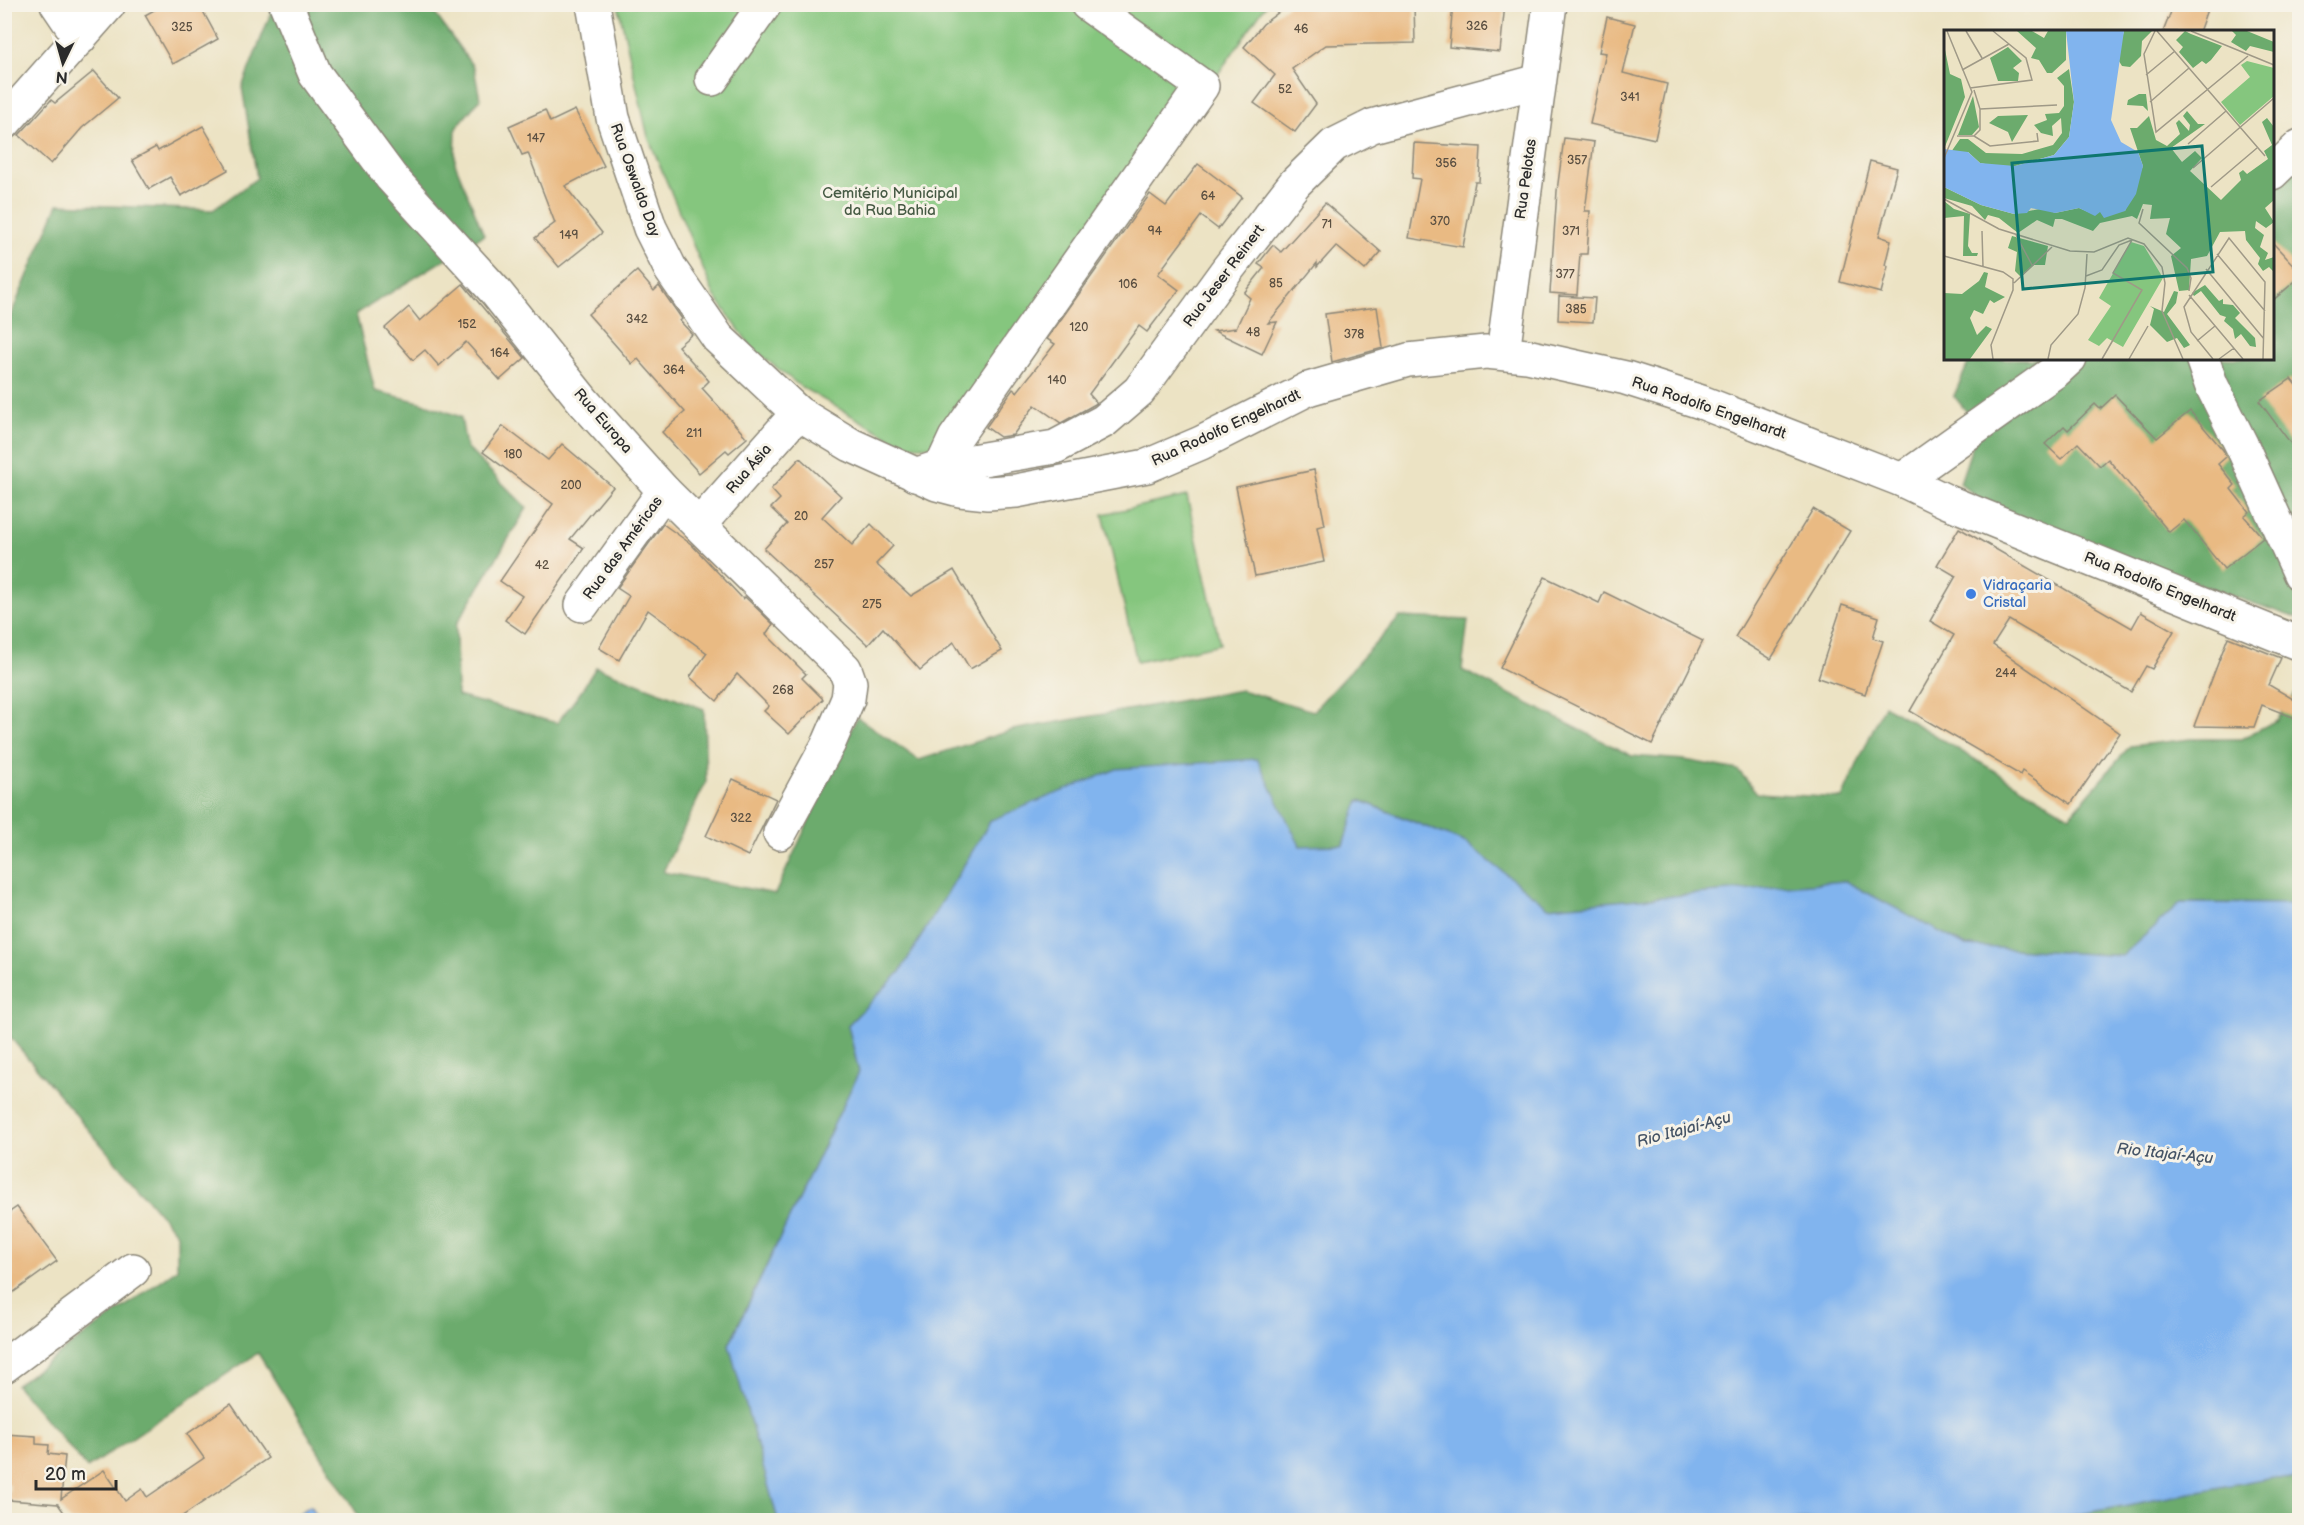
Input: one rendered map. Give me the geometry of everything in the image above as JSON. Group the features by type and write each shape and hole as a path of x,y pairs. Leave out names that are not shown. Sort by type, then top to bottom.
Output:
{"street":[{"path":"57,4 80,38"},
{"path":"4,123 109,4"},
{"name":"Rua Europa","path":"286,4 315,74 391,177 495,291 584,402 664,491 845,669 850,683 848,699 829,743 780,832"},
{"name":"Rua Oswaldo Day","path":"593,4 613,118 656,239 671,270 718,338 798,413"},
{"path":"712,80 765,4"},
{"path":"929,470 955,438 1202,86 1087,4"},
{"name":"Rua Pelotas","path":"1503,353 1550,4"},
{"name":"Rua Jeser Reinert","path":"929,470 1055,447 1104,421 1139,391 1227,270 1295,183 1334,145 1372,126 1539,81"},
{"path":"2274,171 2300,146"},
{"name":"Rua Rodolfo Engelhardt","path":"798,413 851,445 929,470 948,487 988,493 1016,491 1147,466 1201,443 1308,389 1408,360 1486,352 1527,356 1626,378 1680,395 1902,480 1948,502 2300,644"},
{"path":"1902,480 2068,360"},
{"path":"2203,360 2211,384 2243,448 2300,574"},
{"name":"Rua Ásia","path":"700,524 798,413"},
{"name":"Rua das Américas","path":"582,605 664,491"},
{"path":"4,1366 133,1270"}],"green space":[{"path":"274,5 432,5 431,8 474,68 480,99 456,128 455,163 484,235 356,314 375,391 420,402 461,417 466,447 527,508 456,625 457,696 557,723 596,667 704,709 706,782 663,872 775,894 857,717 919,760 1012,730 1241,690 1313,711 1400,617 1468,620 1462,670 1632,756 1685,760 1738,770 1757,793 1842,798 1884,705 2070,816 2130,746 2191,739 2241,739 2277,720 2299,689 2299,904 2181,903 2122,956 1966,946 1845,881 1548,907 1466,843 1360,800 1343,845 1300,847 991,820 900,972 848,1025 859,1072 729,1344 778,1520 361,1520 258,1353 87,1468 16,1385 177,1269 177,1234 5,1031 5,329 58,204 213,210 257,178 242,87"},
{"name":"Cemitério Municipal da Rua Bahia","path":"618,5 1266,5 958,448 903,445 801,387 752,348 714,295 648,137"},
{"path":"2299,163 2299,619 2077,542 1983,502 1960,483 1973,444 1982,431 1954,396 1970,360 2274,360 2274,190"},
{"path":"1187,496 1220,644 1137,662 1103,514"},
{"path":"2272,1477 2299,1480 2299,1520 2050,1520"}],"water":[{"name":"Rio Itajaí-Açu","path":"1257,759 1300,846 1343,845 1359,800 1466,843 1548,907 1845,881 1966,946 2122,956 2181,903 2299,904 2299,1480 2272,1477 2050,1520 778,1520 729,1345 859,1072 848,1025 900,972 991,820 1117,769"},
{"path":"310,1506 320,1520 289,1520"}],"building":[{"path":"165,4 199,4 218,39 173,64 145,15"},
{"path":"1290,4 1414,4 1415,43 1326,45 1292,69 1316,104 1295,132 1254,103 1275,75 1244,47 1263,24"},
{"path":"1453,4 1505,4 1500,52 1449,47"},
{"path":"2174,4 2209,4 2200,30 2164,30"},
{"path":"1607,17 1635,24 1623,73 1667,84 1655,139 1590,124 1606,53 1599,52"},
{"path":"94,71 118,98 82,128 51,164 19,135 51,100 55,103"},
{"path":"545,110 550,122 575,110 604,166 565,186 602,233 559,267 535,238 555,223 528,153 522,155 509,126"},
{"path":"203,126 228,170 181,196 170,177 149,189 132,160 156,147 158,151"},
{"path":"1564,138 1594,142 1585,211 1590,211 1587,254 1580,254 1577,295 1550,293 1557,191"},
{"path":"1414,143 1481,147 1479,182 1475,182 1463,247 1409,238 1420,179 1412,178"},
{"path":"1870,161 1897,168 1879,236 1891,240 1885,265 1888,266 1881,293 1840,282"},
{"path":"1198,164 1242,197 1218,229 1201,216 1158,274 1179,290 1147,332 1139,326 1089,394 1097,403 1061,423 1035,405 1013,435 1000,437 986,427 1013,389 1017,392 1055,344 1047,339 1150,194 1166,206"},
{"path":"1325,203 1381,252 1365,270 1336,246 1317,267 1317,263 1268,323 1277,322 1262,354 1214,331 1236,328 1250,298 1244,293 1264,268 1258,264 1273,245 1281,252"},
{"path":"2274,244 2300,272 2300,277 2274,299"},
{"path":"637,271 654,291 659,286 682,319 680,321 692,334 678,346 709,381 702,388 747,438 729,453 726,450 699,473 662,432 685,412 638,359 632,364 588,314"},
{"path":"463,284 525,358 500,380 466,342 439,366 425,350 413,360 385,328 409,307 420,321"},
{"path":"1559,296 1595,298 1593,322 1558,320"},
{"path":"1377,307 1383,348 1332,362 1325,314"},
{"path":"2291,379 2300,390 2300,456 2259,401"},
{"path":"2115,395 2157,438 2190,411 2223,450 2226,457 2218,464 2235,485 2231,489 2249,512 2244,516 2263,538 2224,569 2184,520 2169,532 2108,459 2100,466 2078,443 2061,459 2045,444 2064,426 2068,430 2095,404 2100,409"},
{"path":"503,426 548,460 562,444 613,487 570,539 584,548 525,634 505,620 522,596 500,581 553,504 483,452"},
{"path":"800,458 841,496 822,517 852,545 871,524 893,546 876,564 911,596 954,570 1002,651 970,669 954,642 920,670 883,628 868,645 764,549 787,524 771,508 780,499 771,489"},
{"path":"1314,470 1325,525 1317,527 1324,562 1255,576 1236,487"},
{"path":"1813,509 1850,531 1771,659 1735,637"},
{"path":"663,524 691,544 743,599 745,597 773,624 766,634 806,674 802,678 823,699 789,734 764,711 769,706 737,674 717,701 690,677 707,653 648,610 619,660 599,648 629,596 617,588"},
{"path":"1959,528 2132,628 2141,612 2174,631 2152,669 2146,666 2131,692 2009,620 1993,645 2120,733 2071,804 2022,771 2020,775 1910,711 1954,635 1930,621 1956,576 1937,565"},
{"path":"1545,577 1599,603 1604,592 1703,641 1652,744 1500,668"},
{"path":"1842,605 1879,617 1873,638 1883,641 1865,694 1818,678"},
{"path":"2228,637 2281,658 2269,685 2300,703 2300,720 2262,705 2254,727 2194,726"},
{"path":"733,779 776,799 748,856 706,836"},
{"path":"17,1207 57,1261 4,1299 4,1216"},
{"path":"231,1404 268,1458 175,1521 70,1521 58,1504 9,1500 10,1484 4,1484 4,1434 36,1436 36,1444 49,1445 48,1454 65,1456 61,1499 104,1470 125,1501 142,1489 147,1497 204,1458 187,1434"}],"place":[{"name":"Vidraçaria Cristal","path":"1971,594"}]}
